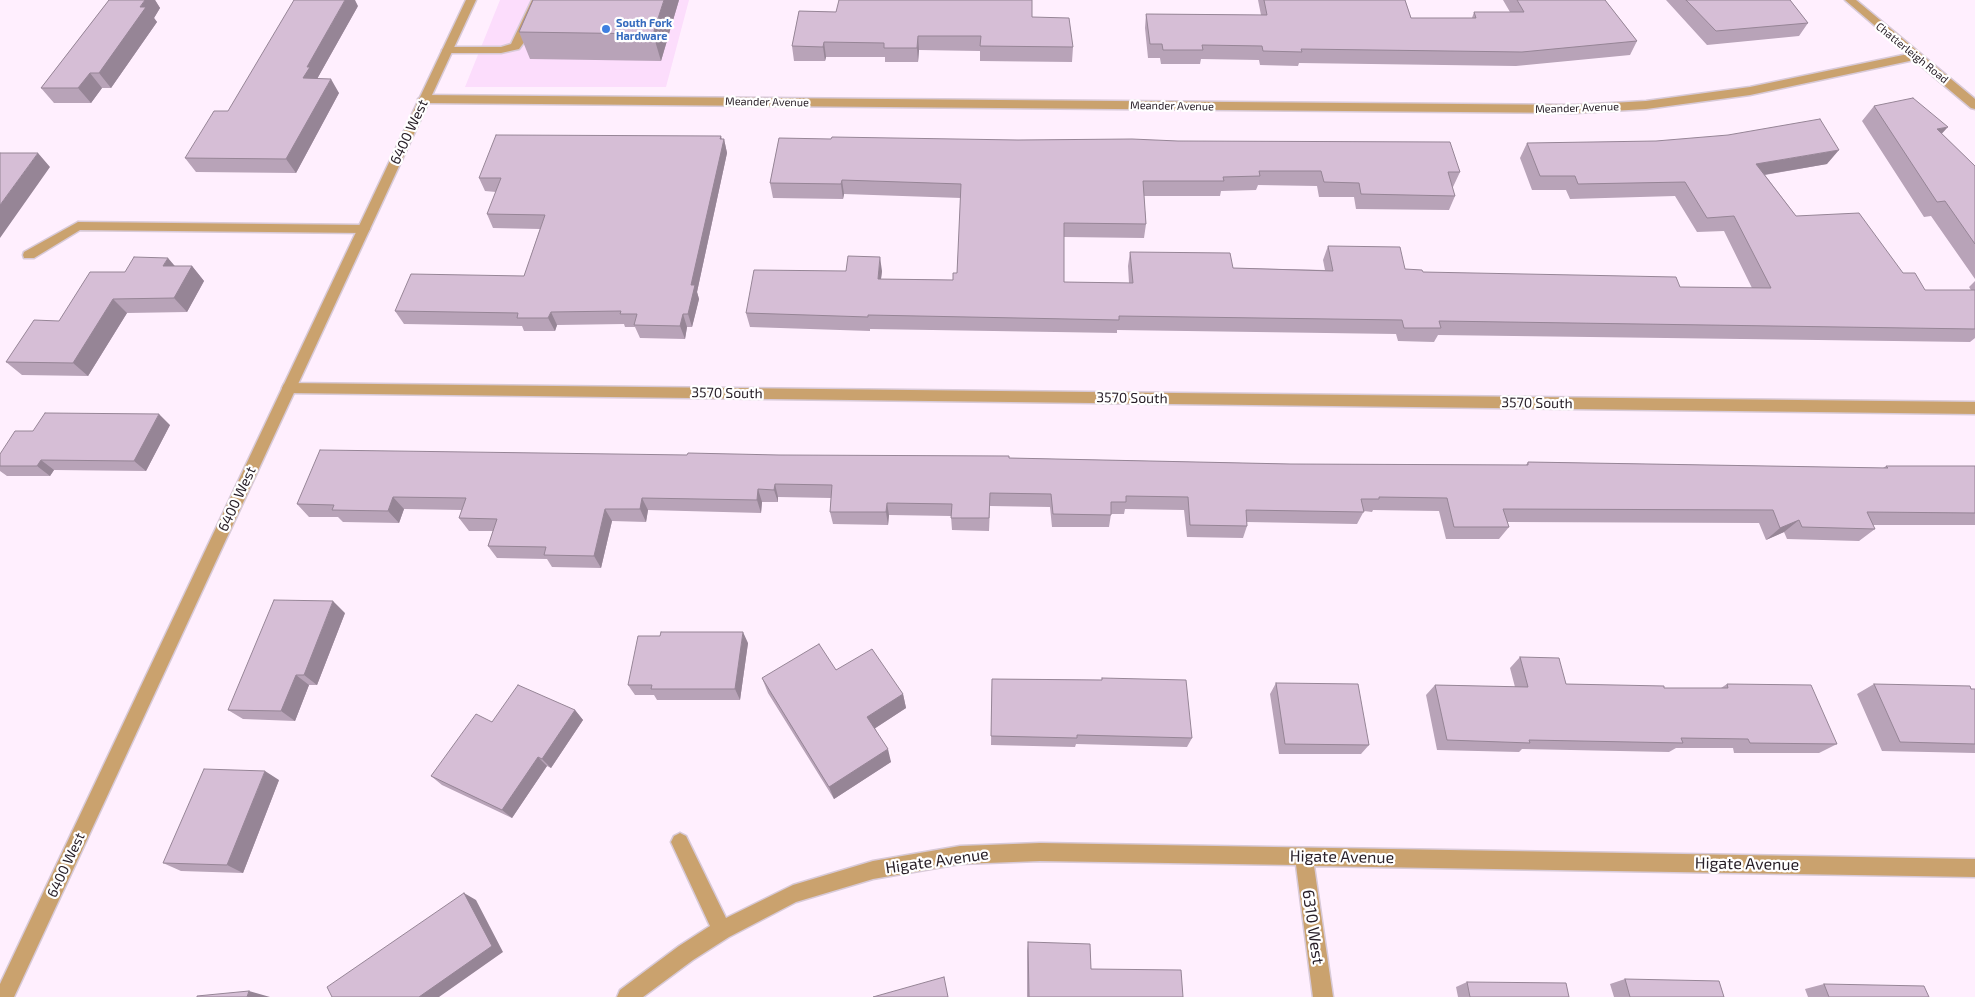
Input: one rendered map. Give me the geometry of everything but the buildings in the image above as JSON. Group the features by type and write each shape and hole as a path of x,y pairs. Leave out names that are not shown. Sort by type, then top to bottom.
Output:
{"street":[{"name":"6400 West","path":"4,997 471,0"},
{"path":"447,50 501,50 515,47 520,41 537,0"},
{"name":"Chatterleigh Road","path":"1850,0 1975,105"},
{"name":"Meander Avenue","path":"424,99 1576,109 1646,105 1711,97 1916,56"},
{"path":"29,255 78,226 364,229"},
{"name":"3570 South","path":"289,388 1975,408"},
{"path":"680,842 722,930"},
{"name":"Higate Avenue","path":"627,997 686,953 722,930 793,894 829,882 909,863 960,855 1040,852 1304,856 1974,871"},
{"name":"6310 West","path":"1304,856 1323,997"}],"shaded area":[{"path":"500,0 689,0 666,87 465,87"}],"place":[{"name":"South Fork Hardware","path":"606,29"}]}
